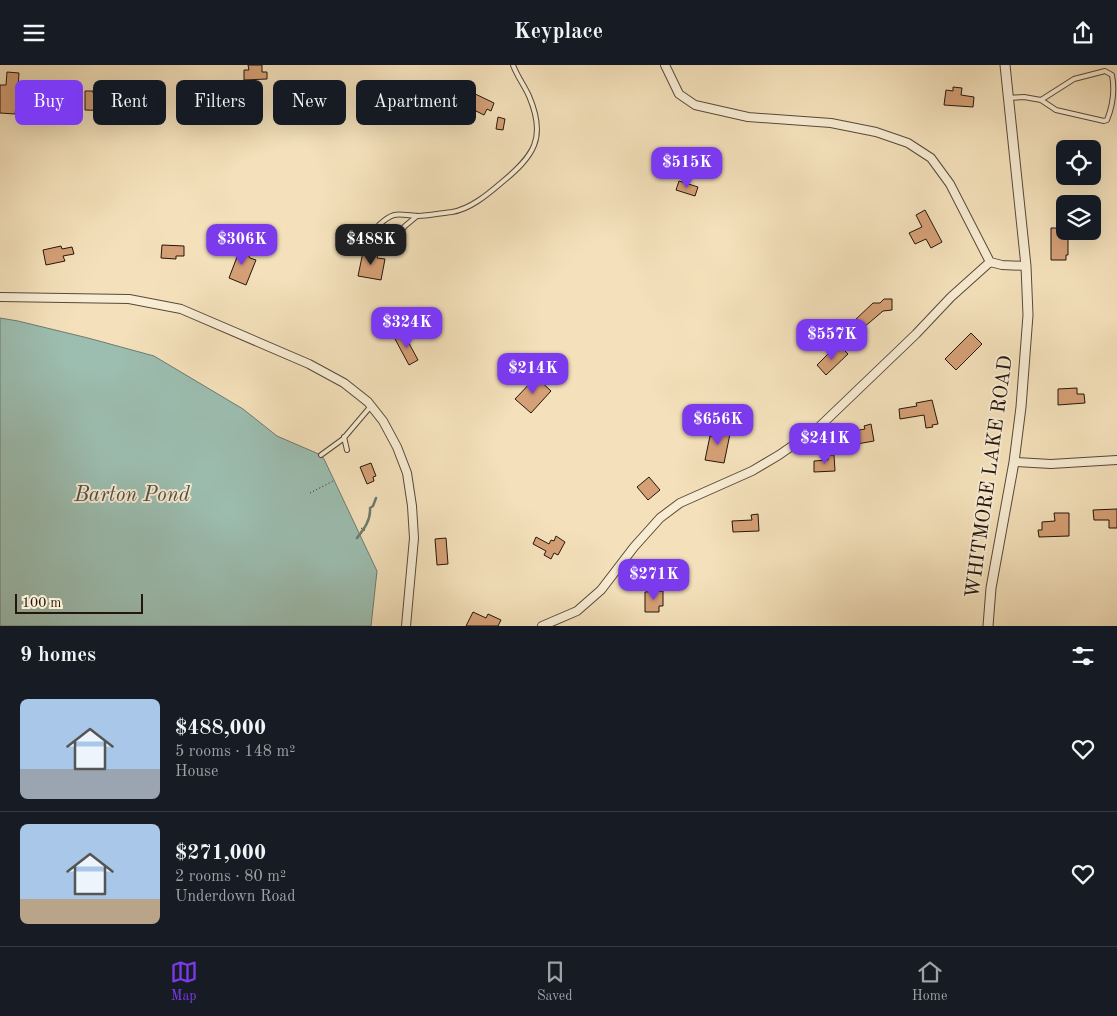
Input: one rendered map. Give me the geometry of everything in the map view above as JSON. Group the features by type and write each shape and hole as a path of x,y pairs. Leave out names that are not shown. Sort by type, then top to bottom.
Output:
{"street":[{"path":"665,65 679,94 695,105 748,117 831,123 876,132 908,143 931,159 950,184 990,262 1002,265 1026,266"},
{"name":"WHITMORE LAKE ROAD","path":"988,626 991,588 1014,462 1021,407 1028,315 1026,266 1005,65"},
{"path":"542,626 576,611 601,590 634,547 660,518 680,503 752,471 818,428 916,334 951,297 990,262"},
{"path":"0,297 128,299 181,309 309,364 344,383 372,406 383,421 397,447 407,473 414,538 406,626"},
{"path":"1014,462 1051,464 1117,460"}],"lane":[{"path":"417,216 405,226 392,242 384,243 380,233 380,225 394,214 407,213 417,216 455,211 468,207 521,167 530,154 536,143 538,130 535,112 513,65"},
{"path":"1008,97 1040,100 1056,110 1104,121 1107,119 1112,105 1114,84 1112,75 1105,71 1074,79 1040,100"},
{"path":"321,455 344,437 372,406"},
{"path":"344,437 346,450"}],"path":[{"path":"310,493 335,480"},
{"path":"361,528 366,531"}],"water":[{"name":"Barton Pond","path":"0,318 88,338 154,356 243,409 277,436 321,455 377,571 371,626 0,626"}],"building":[{"path":"248,65 262,65 262,72 267,72 267,79 244,80 244,70 249,70"},
{"path":"7,72 19,73 19,80 15,80 15,114 0,113 0,85 6,85"},
{"path":"953,87 962,88 961,95 974,97 973,107 944,105 946,90 953,91"},
{"path":"85,91 93,91 93,110 85,110"},
{"path":"476,94 494,103 491,111 487,109 484,115 476,111"},
{"path":"498,117 505,119 503,130 496,129"},
{"path":"679,181 698,187 695,196 676,190"},
{"path":"925,210 942,242 931,248 926,239 915,244 909,233 922,227 916,215"},
{"path":"1051,228 1056,228 1056,240 1068,240 1068,255 1066,255 1066,260 1051,260"},
{"path":"241,244 250,258 256,260 246,285 229,278 237,257 233,249"},
{"path":"162,245 184,246 184,256 176,256 176,259 161,258"},
{"path":"61,246 62,249 72,247 74,254 63,256 65,261 46,265 43,250"},
{"path":"363,252 378,254 377,258 385,259 381,280 358,276"},
{"path":"884,299 892,299 892,310 883,311 863,328 855,320 873,303 880,303"},
{"path":"971,333 982,344 956,370 945,359"},
{"path":"404,334 418,360 409,365 395,339"},
{"path":"841,347 848,354 826,375 817,365 831,351 834,354"},
{"path":"536,377 551,391 531,413 515,399"},
{"path":"1077,388 1077,394 1084,394 1085,403 1058,405 1058,389"},
{"path":"932,400 938,424 932,425 933,427 926,428 924,415 900,419 899,409 917,406 916,403"},
{"path":"871,424 874,441 857,444 854,431 865,429 864,426"},
{"path":"721,427 731,429 724,463 705,460 710,436 719,437"},
{"path":"828,455 834,455 835,471 814,472 814,461 828,460"},
{"path":"371,463 376,476 373,477 374,481 367,484 360,467"},
{"path":"649,477 660,490 648,500 637,487"},
{"path":"1117,509 1117,528 1109,528 1109,520 1094,520 1093,510"},
{"path":"1054,513 1069,513 1069,536 1039,537 1038,530 1042,530 1042,522 1055,521"},
{"path":"758,514 759,531 733,532 732,521 752,520 751,515"},
{"path":"556,536 565,542 558,555 554,553 551,559 544,555 546,551 533,544 536,537 549,544 551,540 554,541"},
{"path":"446,538 448,564 437,565 435,539"},
{"path":"663,591 663,606 659,606 659,612 645,612 645,592"},
{"path":"473,612 486,618 488,614 501,620 498,626 466,626"}],"waterway":[{"path":"357,538 366,524 370,508 373,506 376,498"}]}
